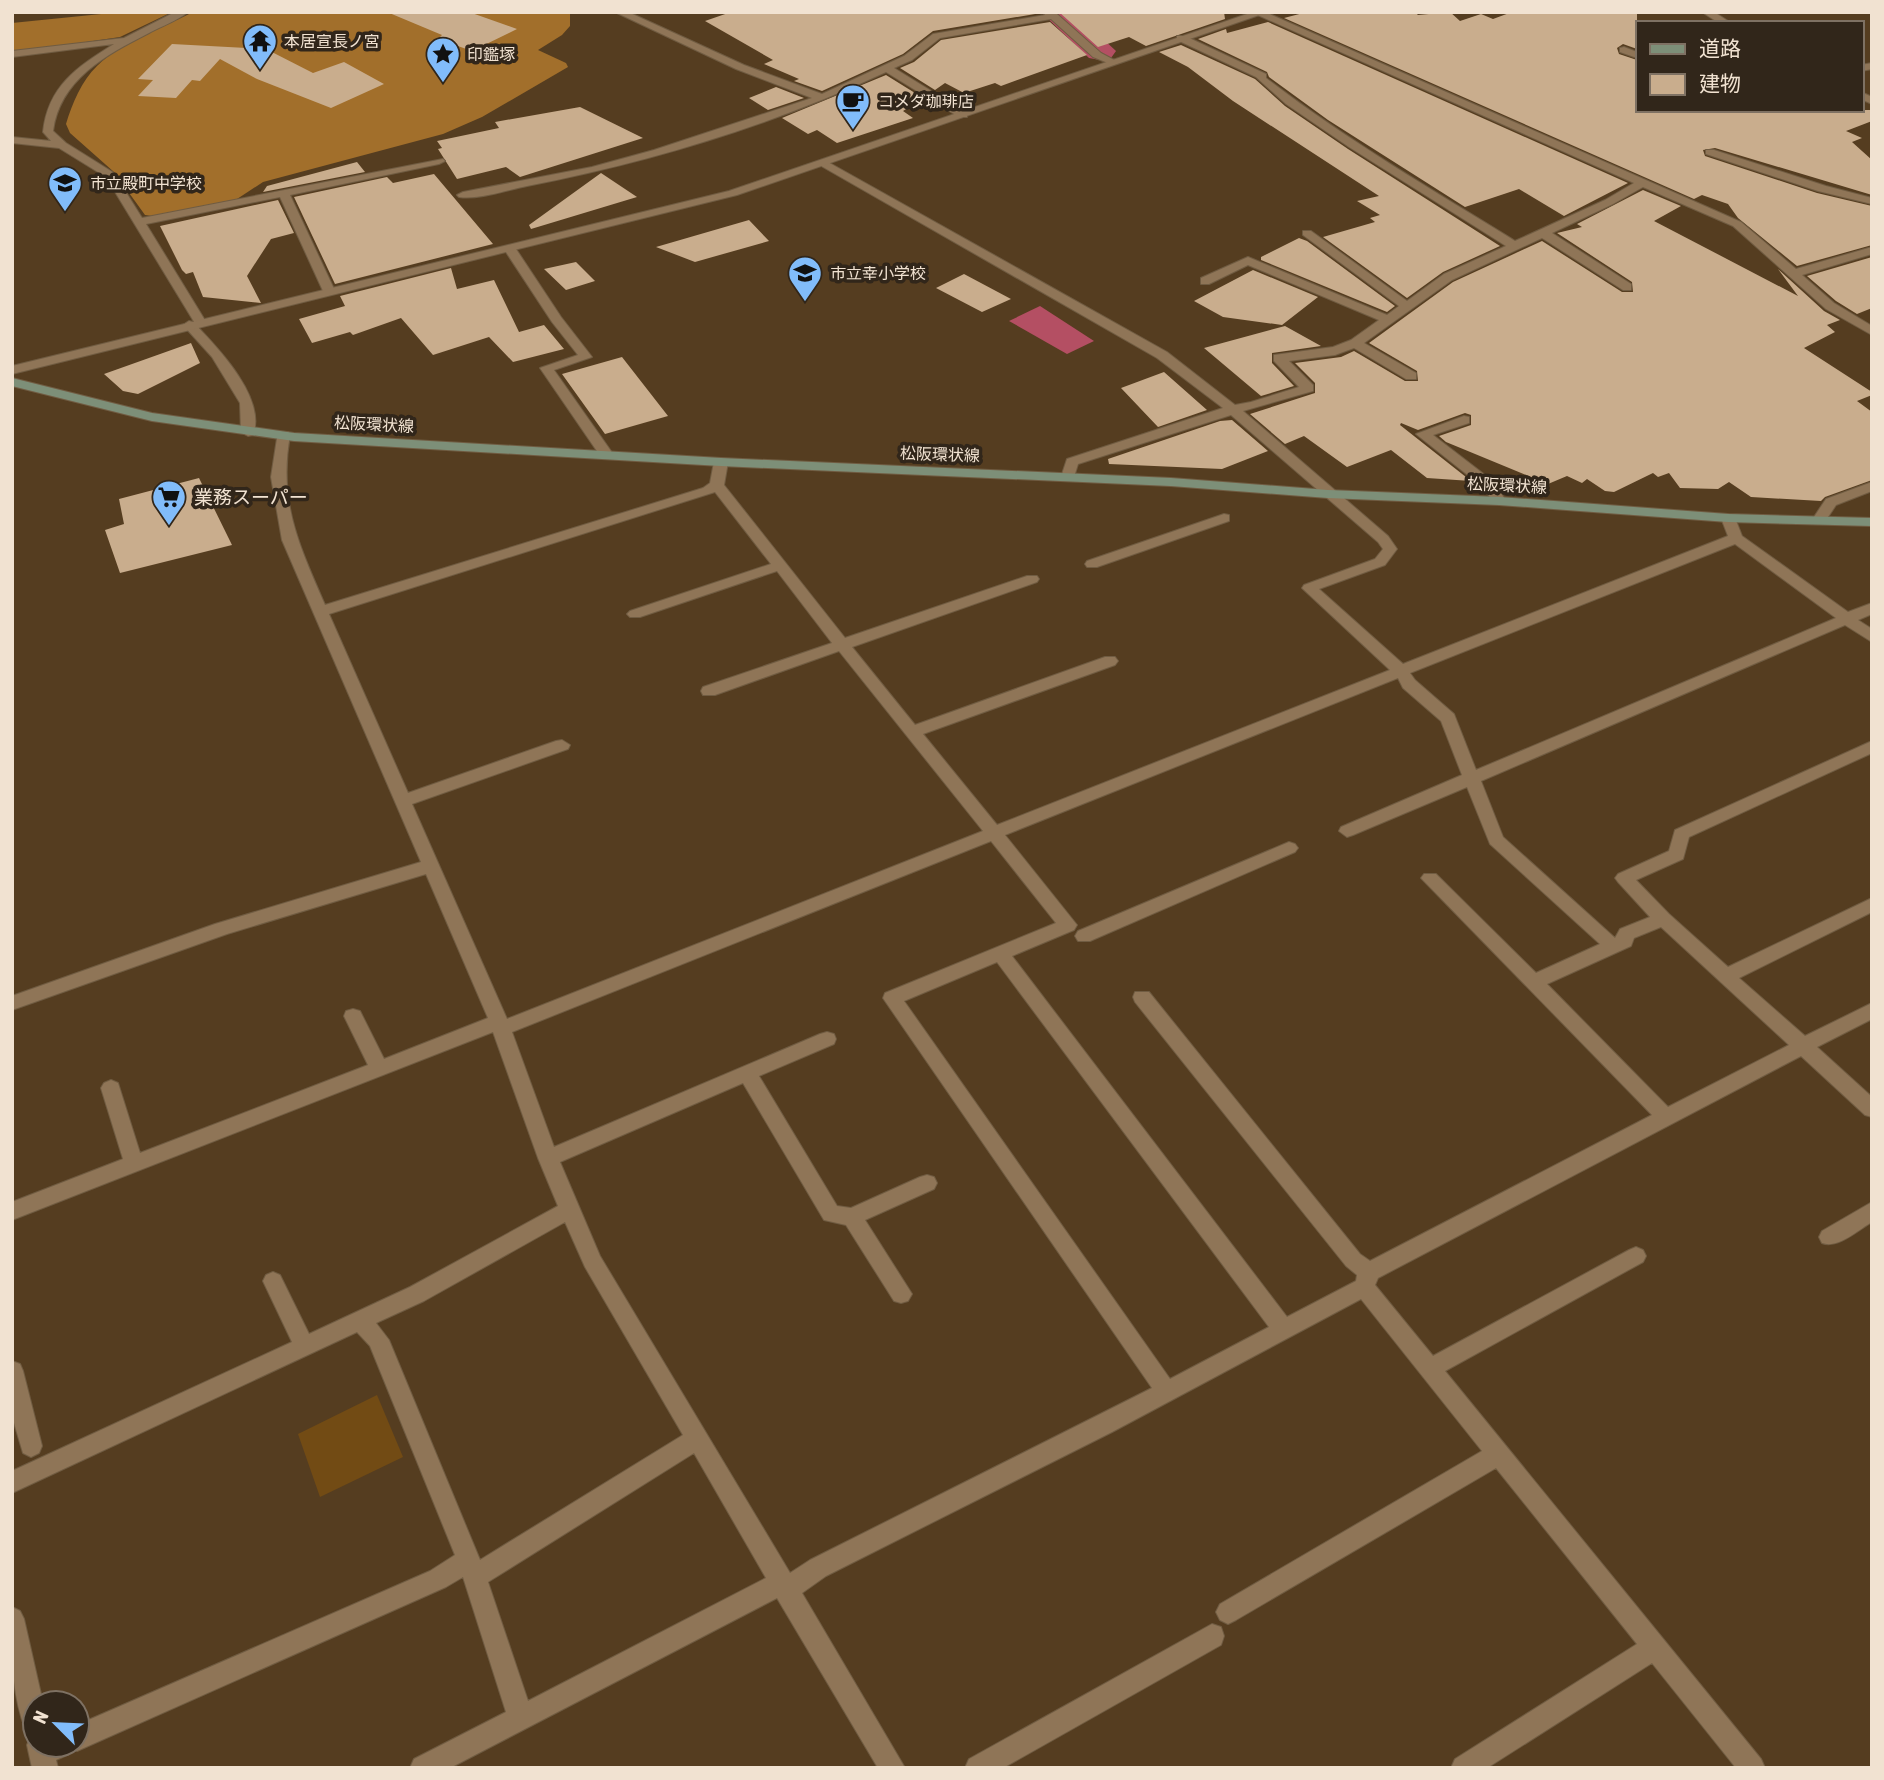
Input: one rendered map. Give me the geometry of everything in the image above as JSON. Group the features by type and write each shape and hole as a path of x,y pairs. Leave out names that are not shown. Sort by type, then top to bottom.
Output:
{"main road":[{"name":"松阪環状線","path":"12,382 152,417 283,435 721,462 1068,477 1328,494 1499,501 1728,518 1872,522"}],"street":[{"path":"183,12 94,59 60,95 48,122 48,132 62,145 110,175 140,222 195,324 247,402 248,432"},
{"path":"620,12 740,66 822,98"},
{"path":"1707,12 1723,21"},
{"path":"12,370 679,208 822,163 1259,13 1737,224 1830,306 1872,331"},
{"path":"463,195 606,166 682,145 822,98 908,58 937,36 1051,14 1097,55 1113,62"},
{"path":"12,54 133,38"},
{"path":"1181,38 1262,76 1260,78 1292,104 1323,125 1514,246"},
{"path":"1624,50 1636,55"},
{"path":"887,68 963,115"},
{"path":"12,140 62,145"},
{"path":"1710,152 1822,189 1872,201"},
{"path":"140,222 439,161"},
{"path":"822,163 1162,355 1232,409 1383,539 1390,549 1380,562 1309,588 1401,671 1409,684 1448,718 1496,840 1613,946"},
{"path":"1068,477 1072,462 1219,416 1232,409 1253,406 1308,388 1279,358 1335,351 1354,344 1448,277 1609,202 1641,183"},
{"path":"284,194 329,291"},
{"path":"1307,233 1405,306"},
{"path":"1543,234 1552,237 1627,287"},
{"path":"510,249 586,357 545,368 606,454"},
{"path":"1793,274 1872,250"},
{"path":"1205,281 1248,261 1386,319"},
{"path":"1354,344 1388,360 1411,376"},
{"path":"1464,420 1423,434 1489,485 1499,501"},
{"path":"283,435 276,472 279,502 289,540 500,1025 548,1158 592,1261 892,1768"},
{"path":"721,462 718,485 842,645 1068,925 892,998 1166,1391"},
{"path":"319,612 708,491 718,485"},
{"path":"1819,520 1830,502 1872,486"},
{"path":"1093,564 1224,518"},
{"path":"1728,518 1736,538 1872,637"},
{"path":"12,1210 379,1068 500,1025 994,833 1736,538"},
{"path":"635,614 781,565"},
{"path":"709,691 1032,579"},
{"path":"1347,831 1872,608"},
{"path":"912,732 1110,661"},
{"path":"402,801 562,745"},
{"path":"1872,746 1681,834 1677,855 1624,878 1663,919 1872,1109"},
{"path":"1084,936 1289,848"},
{"path":"12,1003 221,929 430,866"},
{"path":"1430,878 1667,1116"},
{"path":"1726,976 1872,904"},
{"path":"1534,982 1625,941 1626,934 1663,919"},
{"path":"1000,953 1284,1330"},
{"path":"1142,997 1353,1260 1429,1370 1752,1768"},
{"path":"423,1768 1284,1330 1366,1279 1667,1116 1872,1010"},
{"path":"353,1016 379,1068"},
{"path":"548,1158 827,1039"},
{"path":"748,1074 831,1214 852,1217 927,1183"},
{"path":"111,1088 134,1164"},
{"path":"12,1482 305,1348 478,1262 569,1210"},
{"path":"1829,1237 1872,1211"},
{"path":"852,1217 901,1294"},
{"path":"1429,1370 1636,1256"},
{"path":"273,1281 305,1348"},
{"path":"360,1321 378,1340 472,1568 521,1718"},
{"path":"12,1371 31,1446"},
{"path":"91,1732 438,1579 472,1568 697,1440"},
{"path":"1228,1612 1499,1454"},
{"path":"12,1619 28,1689"},
{"path":"978,1768 1212,1636"},
{"path":"1464,1768 1655,1647"}],"shaded area":[{"path":"121,12 172,12 120,37 12,53 12,23"},
{"path":"193,12 570,12 570,26 562,35 538,50 566,63 568,67 482,117 443,134 263,182 234,201 145,215 114,172 70,133 66,124 87,78 107,57 130,42"},
{"path":"1040,306 1094,341 1067,354 1009,321"},
{"path":"377,1395 403,1457 320,1497 298,1434"}],"building":[{"path":"387,12 469,12 517,29 472,51 438,39 442,35"},
{"path":"731,12 1041,13 933,31 903,54 822,91 794,81 799,79 764,64 773,60 705,21"},
{"path":"1059,12 1224,12 1225,19 1146,46 1129,37 1098,47"},
{"path":"1307,12 1415,12 1418,15 1450,12 1460,21 1481,14 1493,19 1512,12 1637,12 1636,49 1623,44 1617,48 1619,54 1636,60 1636,112 1872,110 1872,121 1846,131 1862,138 1852,142 1872,160 1872,195 1715,148 1703,150 1705,156 1817,193 1872,206 1872,245 1797,266 1738,218 1728,204 1702,195 1694,199 1284,18"},
{"path":"1050,22 1087,55 1001,86 995,83 964,93 945,83 935,90 900,68 914,62 941,40"},
{"path":"1268,22 1628,183 1564,216 1519,189 1465,207 1328,120 1269,77 1267,72 1198,39 1226,29 1227,33"},
{"path":"172,44 266,49 313,73 344,62 384,84 331,108 257,79 220,59 200,81 192,80 176,98 138,96 153,80 138,79"},
{"path":"1181,45 1255,79 1285,106 1348,149 1500,246 1443,272 1407,298 1323,237 1375,222 1370,218 1380,215 1357,201 1379,196 1233,101 1188,67 1159,52"},
{"path":"886,75 923,98 903,111 913,118 837,143 817,130 808,134 782,118"},
{"path":"776,87 804,98 768,110 749,98"},
{"path":"580,107 643,138 520,177 506,167 457,179 438,149 442,148 437,141 499,128 495,122"},
{"path":"357,162 365,172 263,192 267,186"},
{"path":"601,173 637,197 531,229 529,225"},
{"path":"434,174 493,244 335,284 294,197 387,177 393,183"},
{"path":"1643,190 1681,206 1654,221 1798,296 1778,269 1824,311 1840,320 1827,325 1835,332 1804,348 1872,392 1872,395 1857,401 1872,412 1872,480 1825,497 1821,501 1751,497 1729,482 1718,489 1680,488 1669,473 1658,477 1653,473 1614,492 1605,491 1587,479 1582,483 1567,476 1548,484 1446,442 1439,436 1471,425 1471,415 1465,413 1418,430 1401,423 1400,425 1471,481 1427,478 1391,450 1347,467 1304,436 1285,444 1250,414 1315,393 1315,383 1295,363 1341,357 1354,351 1405,381 1418,381 1417,371 1369,343 1453,282 1542,241 1622,292 1633,292 1632,282 1557,233 1582,227 1577,224"},
{"path":"278,200 294,233 271,239 247,276 261,303 203,297 193,272 186,274 182,270 160,226"},
{"path":"749,220 769,241 695,262 656,247"},
{"path":"1299,238 1307,241 1395,306 1387,312 1261,260 1261,257"},
{"path":"1872,257 1872,308 1857,314 1836,301 1807,276"},
{"path":"576,262 595,281 566,290 544,269"},
{"path":"451,268 457,289 494,280 519,332 544,325 564,349 513,362 489,337 433,355 401,318 353,335 350,332 312,343 299,319 345,306 340,296"},
{"path":"1253,270 1318,297 1282,325 1223,317 1194,301"},
{"path":"964,274 1011,299 982,312 936,288"},
{"path":"1285,326 1321,346 1272,353 1272,363 1294,386 1261,396 1204,348"},
{"path":"191,343 200,363 138,394 123,391 104,374"},
{"path":"622,357 668,416 605,434 562,374"},
{"path":"1164,372 1207,410 1158,427 1121,388"},
{"path":"1232,420 1268,451 1222,469 1109,464 1108,459 1220,421"},
{"name":"業務スーパー","path":"199,478 232,545 120,573 105,530 124,524 119,499"}],"waterway":[{"path":"1056,12 1100,51"}],"place":[{"name":"本居宣長ノ宮","path":"260,71"},
{"name":"印鑑塚","path":"443,84"},
{"name":"コメダ珈琲店","path":"853,131"},
{"name":"市立殿町中学校","path":"65,213"},
{"name":"市立幸小学校","path":"805,303"},
{"name":"業務スーパー","path":"169,527"}]}
